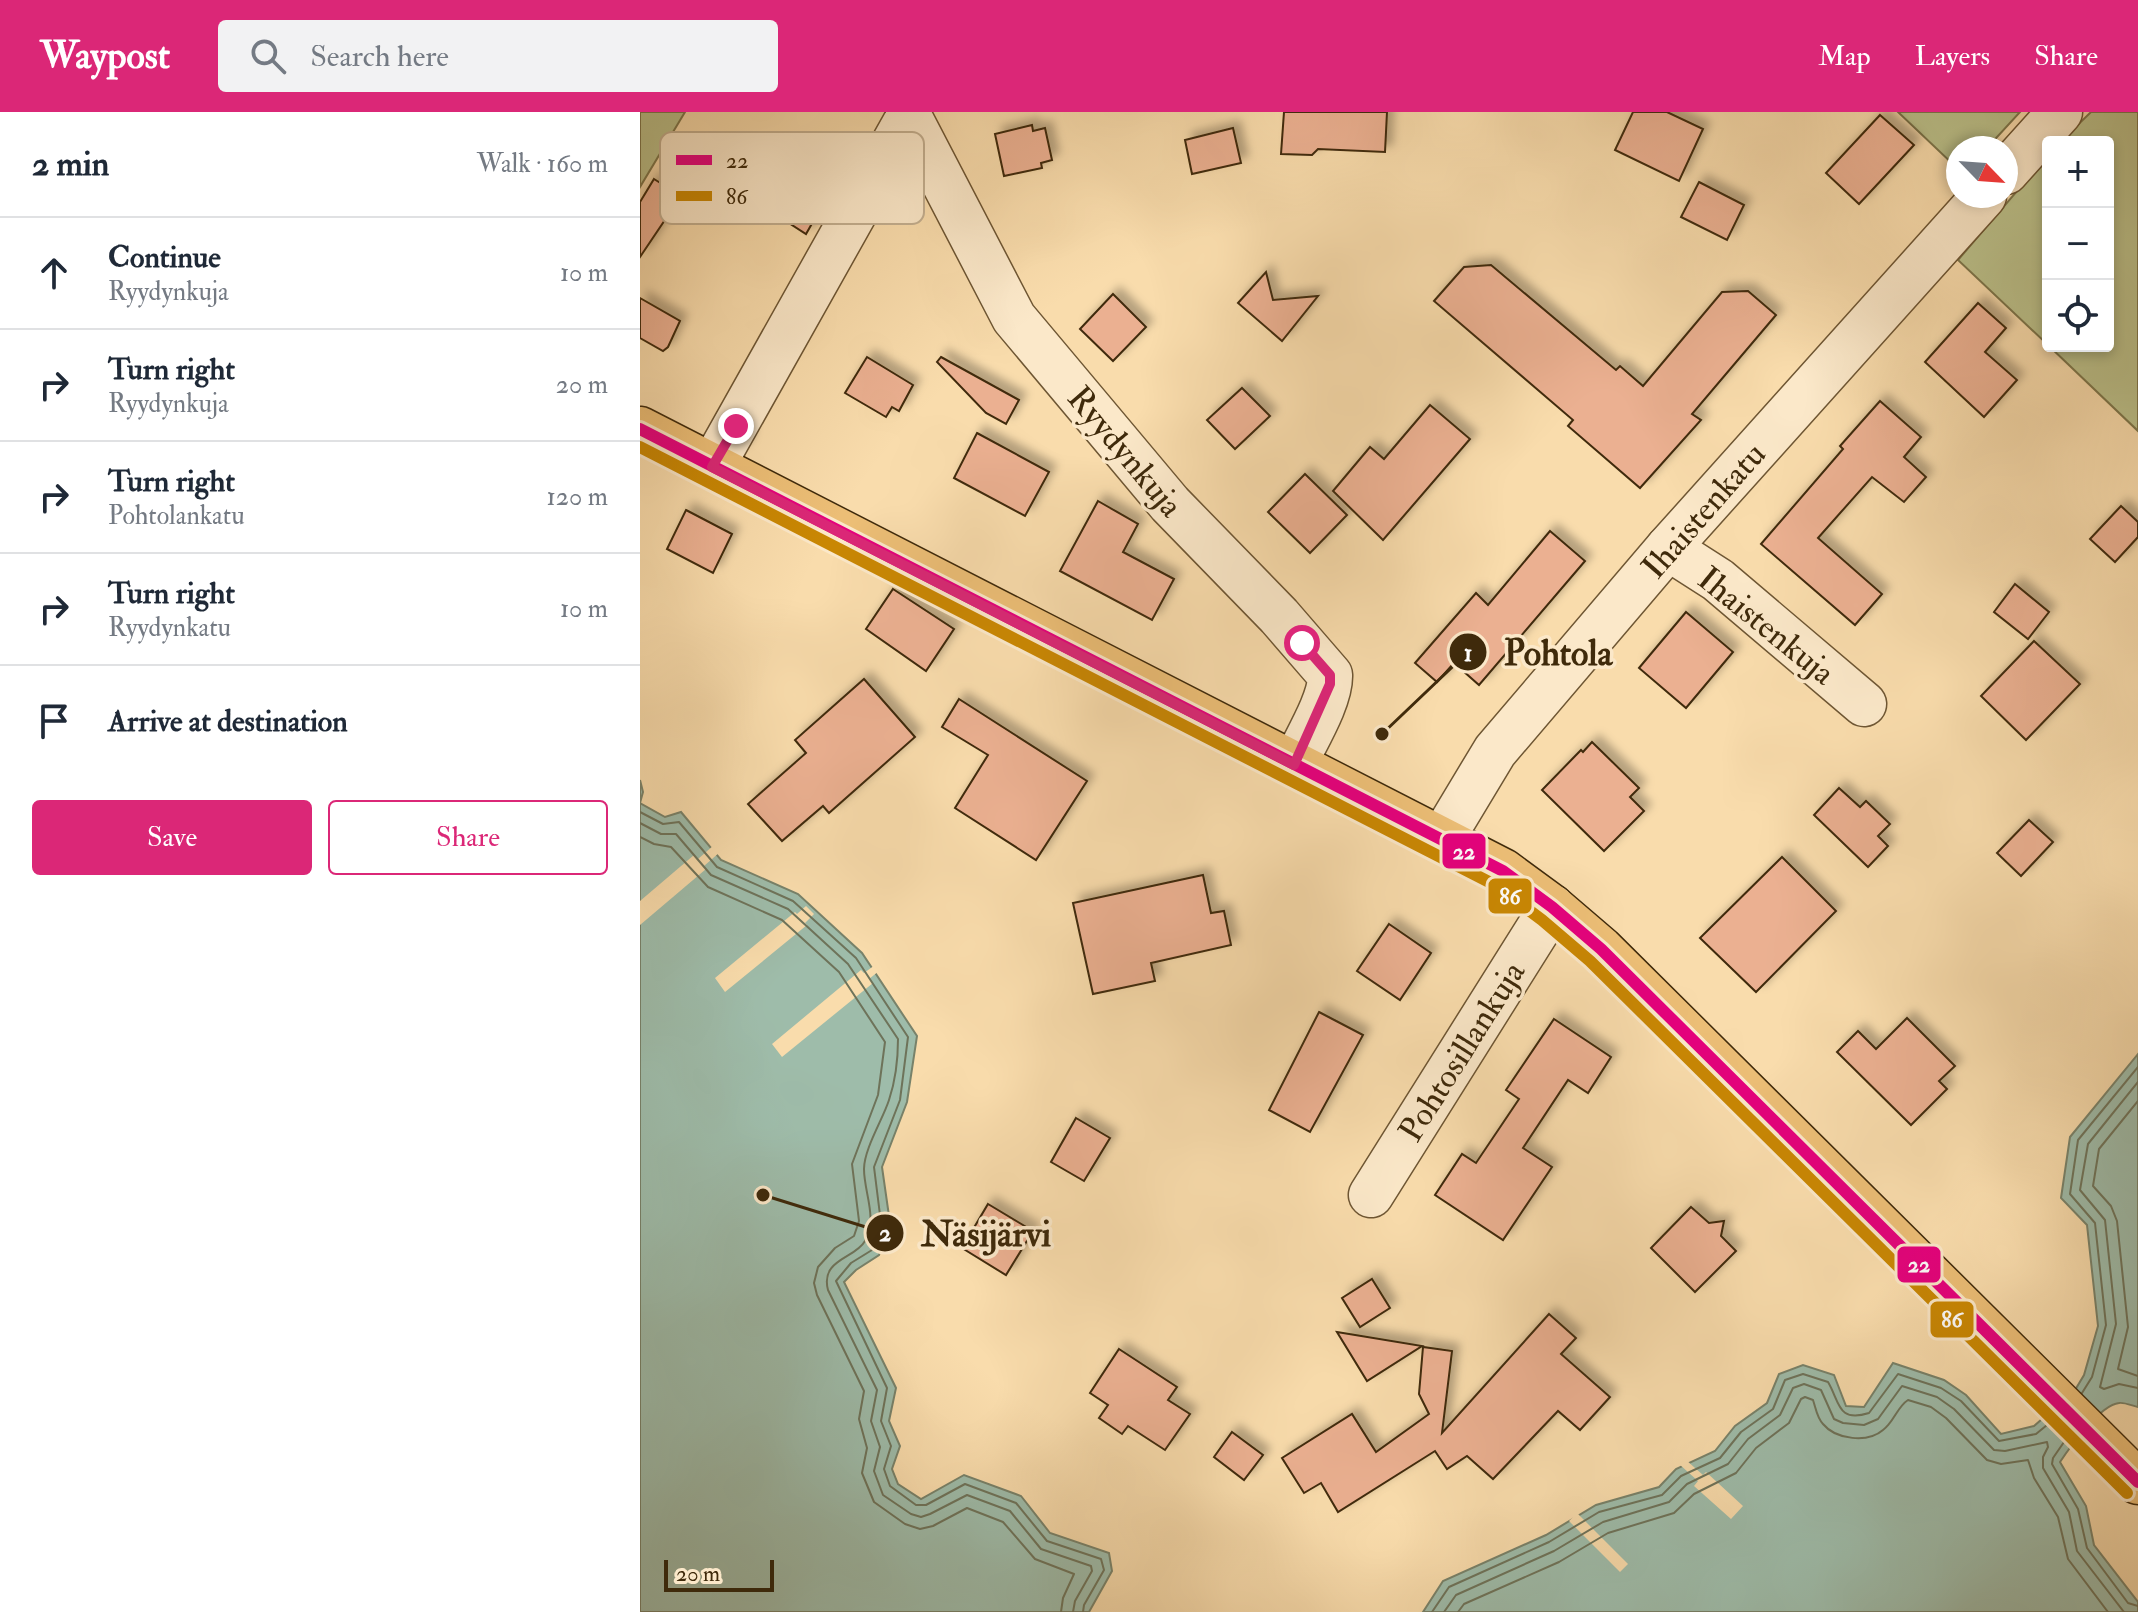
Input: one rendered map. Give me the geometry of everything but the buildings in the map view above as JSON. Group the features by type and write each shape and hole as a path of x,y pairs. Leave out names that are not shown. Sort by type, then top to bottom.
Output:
{"main road":[{"path":"640,429 1503,871 1552,907 1611,960 2138,1482"}],"street":[{"path":"2018,159 2060,112"},
{"path":"899,132 909,114"},
{"name":"Ryydynkuja","path":"909,114 918,132"},
{"name":"Ryydynkuja","path":"924,143 1014,318 1170,504 1279,616 1330,675 1326,698 1294,765"},
{"name":"Ihaistenkatu","path":"1442,839 1495,751 1668,548 1973,208"},
{"path":"712,467 848,224"},
{"name":"Ihaistenkuja","path":"1668,548 1718,580 1864,704"},
{"name":"Pohtosillankuja","path":"1371,1195 1552,907"}],"green space":[{"path":"640,112 685,112 673,132 660,132 660,154 640,187"},
{"path":"1898,112 2020,112 1998,136 1946,136 1946,158"},
{"path":"2091,112 2138,112 2138,431 2055,352 2114,352 2114,136 2066,136"},
{"path":"2042,162 2042,339 1958,260 2003,208 2018,208 2018,190"}],"water":[{"path":"640,803 665,817 681,812 721,860 798,894 862,953 917,1036 907,1102 882,1167 890,1223 879,1255 844,1282 896,1388 889,1421 900,1446 892,1469 898,1484 921,1499 964,1475 1021,1496 1050,1533 1109,1553 1112,1571 1089,1612 640,1612"},
{"path":"2138,1054 2138,1407 2119,1403 2111,1405 2086,1428 2060,1462 2086,1506 2094,1545 2138,1602 2138,1612 1423,1612 1443,1581 1546,1535 1596,1505 1659,1487 1676,1469 1715,1451 1735,1426 1767,1403 1779,1374 1803,1365 1834,1375 1846,1406 1864,1407 1893,1363 1944,1380 1966,1395 2001,1434 2034,1426 2075,1390 2084,1375 2098,1326 2087,1225 2061,1198 2070,1137"}],"pier":[{"path":"714,845 720,852 704,866 706,869 640,925 640,901 694,855 698,859"},
{"path":"806,906 814,914 805,923 807,925 725,992 715,978"},
{"path":"875,965 879,971 869,979 873,983 782,1057 772,1044 861,970 864,973"},
{"path":"1686,1460 1703,1475 1706,1472 1743,1506 1731,1519 1694,1486 1698,1481 1679,1464"},
{"path":"1577,1513 1628,1564 1620,1572 1569,1521"}],"transit line":[{"name":"22","path":"640,429 1503,871 1601,949 2138,1482"},
{"name":"86","path":"640,447 1495,885 1590,961 2127,1493"}],"place":[{"name":"Pohtola","path":"1382,734"},
{"name":"Näsijärvi","path":"763,1195"}],"route":[{"path":"736,426 712,467 1294,765 1330,684 1330,675 1302,643"}]}
